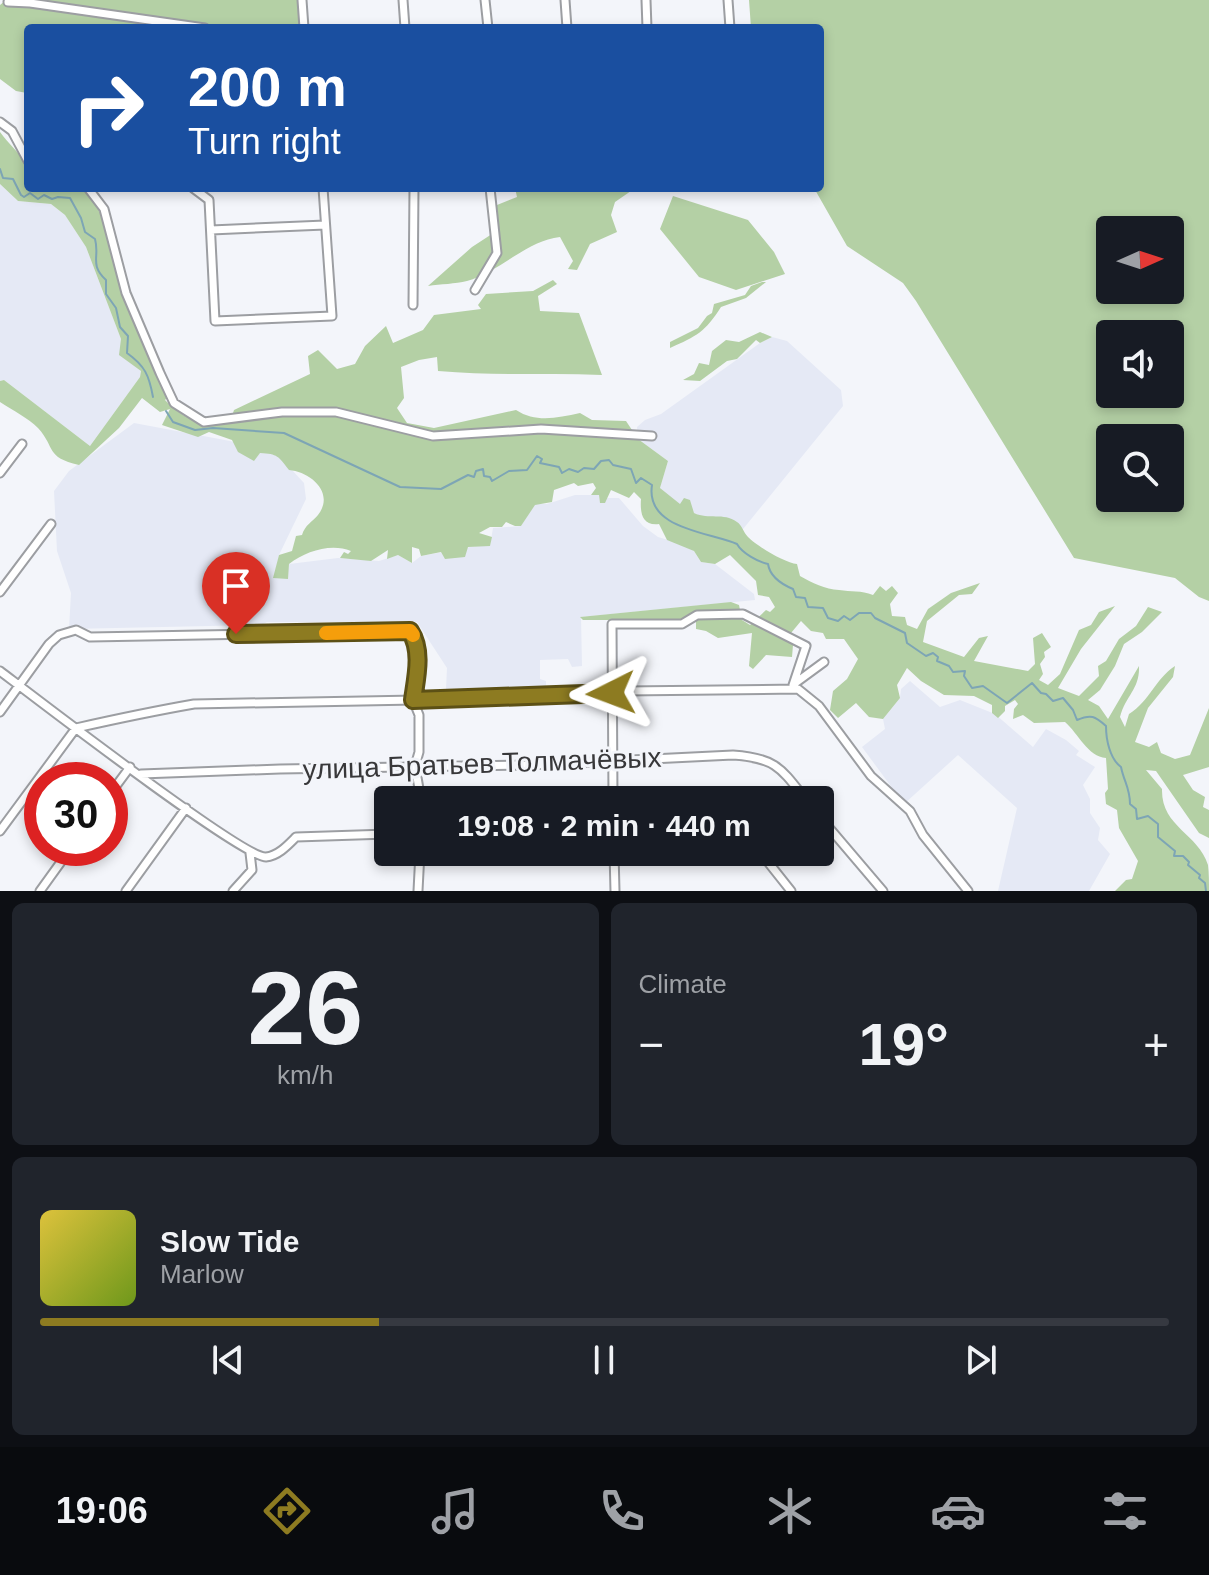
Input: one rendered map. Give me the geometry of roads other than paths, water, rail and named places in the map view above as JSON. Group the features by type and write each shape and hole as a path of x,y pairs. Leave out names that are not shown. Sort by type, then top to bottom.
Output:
{"street":[{"path":"302,0 304,24"},
{"path":"403,0 405,24"},
{"path":"485,0 488,24"},
{"path":"565,0 567,24"},
{"path":"646,0 647,24"},
{"path":"728,0 730,24"},
{"path":"0,9 8,1 30,3 147,24"},
{"path":"0,122 12,131 24,149"},
{"path":"91,192 104,209 126,293 174,403 204,422 282,412 336,412 433,436 541,429 652,436"},
{"path":"198,192 209,200 215,321 332,316 323,192"},
{"path":"413,305 414,192"},
{"path":"475,290 497,253 490,192"},
{"path":"211,230 325,225"},
{"path":"0,473 22,444"},
{"path":"0,592 51,524"},
{"path":"614,786 612,624 682,624 697,615 743,614 806,646 796,687"},
{"path":"0,712 49,644 59,635 76,630 90,637 410,631 416,640 418,654 413,700 419,715 419,752 415,766 419,786"},
{"path":"0,831 76,728 194,704 796,687 824,662"},
{"path":"0,671 250,853 266,857"},
{"path":"796,687 819,706 871,776 910,811 923,835 968,891"},
{"name":"улица Братьев Толмачёвых","path":"141,774 529,765 752,756 774,763 794,786"},
{"path":"126,891 186,808"},
{"path":"834,833 883,891"},
{"path":"233,891 266,857 283,850 296,837 374,834"},
{"path":"250,853 252,870"},
{"path":"40,891 58,866"},
{"path":"418,891 419,866"},
{"path":"614,866 615,891"},
{"path":"771,866 791,891"}],"waterway":[{"path":"0,169 3,178 13,179 24,197 30,193 38,199 44,195 52,199 70,198 85,232 95,239 96,265 106,280 106,294 116,308 120,327 128,336 127,353 145,372 153,397"},
{"path":"166,411 173,422 195,430 213,428 284,433 400,487 441,489 468,475 474,477 476,471 483,469 484,476 492,481 509,471 527,470 537,456 542,459 540,463 559,467 562,473 569,469 578,472 584,468 594,469 601,461 609,460 613,465 631,469 636,483 641,478 652,485 652,500 668,520 737,544 751,557 768,564 774,576 793,589 796,597 805,598 808,607 823,608 828,618 838,621 844,616 850,620 859,613 871,613 905,633 907,643 926,656 933,653 938,657 937,661 949,666 953,672 965,671 964,676 972,688 983,686 1007,703 1032,683 1053,701 1063,698 1077,720 1089,717 1099,720 1106,726 1109,749 1121,767 1137,819 1148,816 1158,824 1158,837 1175,851 1174,856 1183,856 1189,862 1188,865 1205,883 1206,891"}]}
